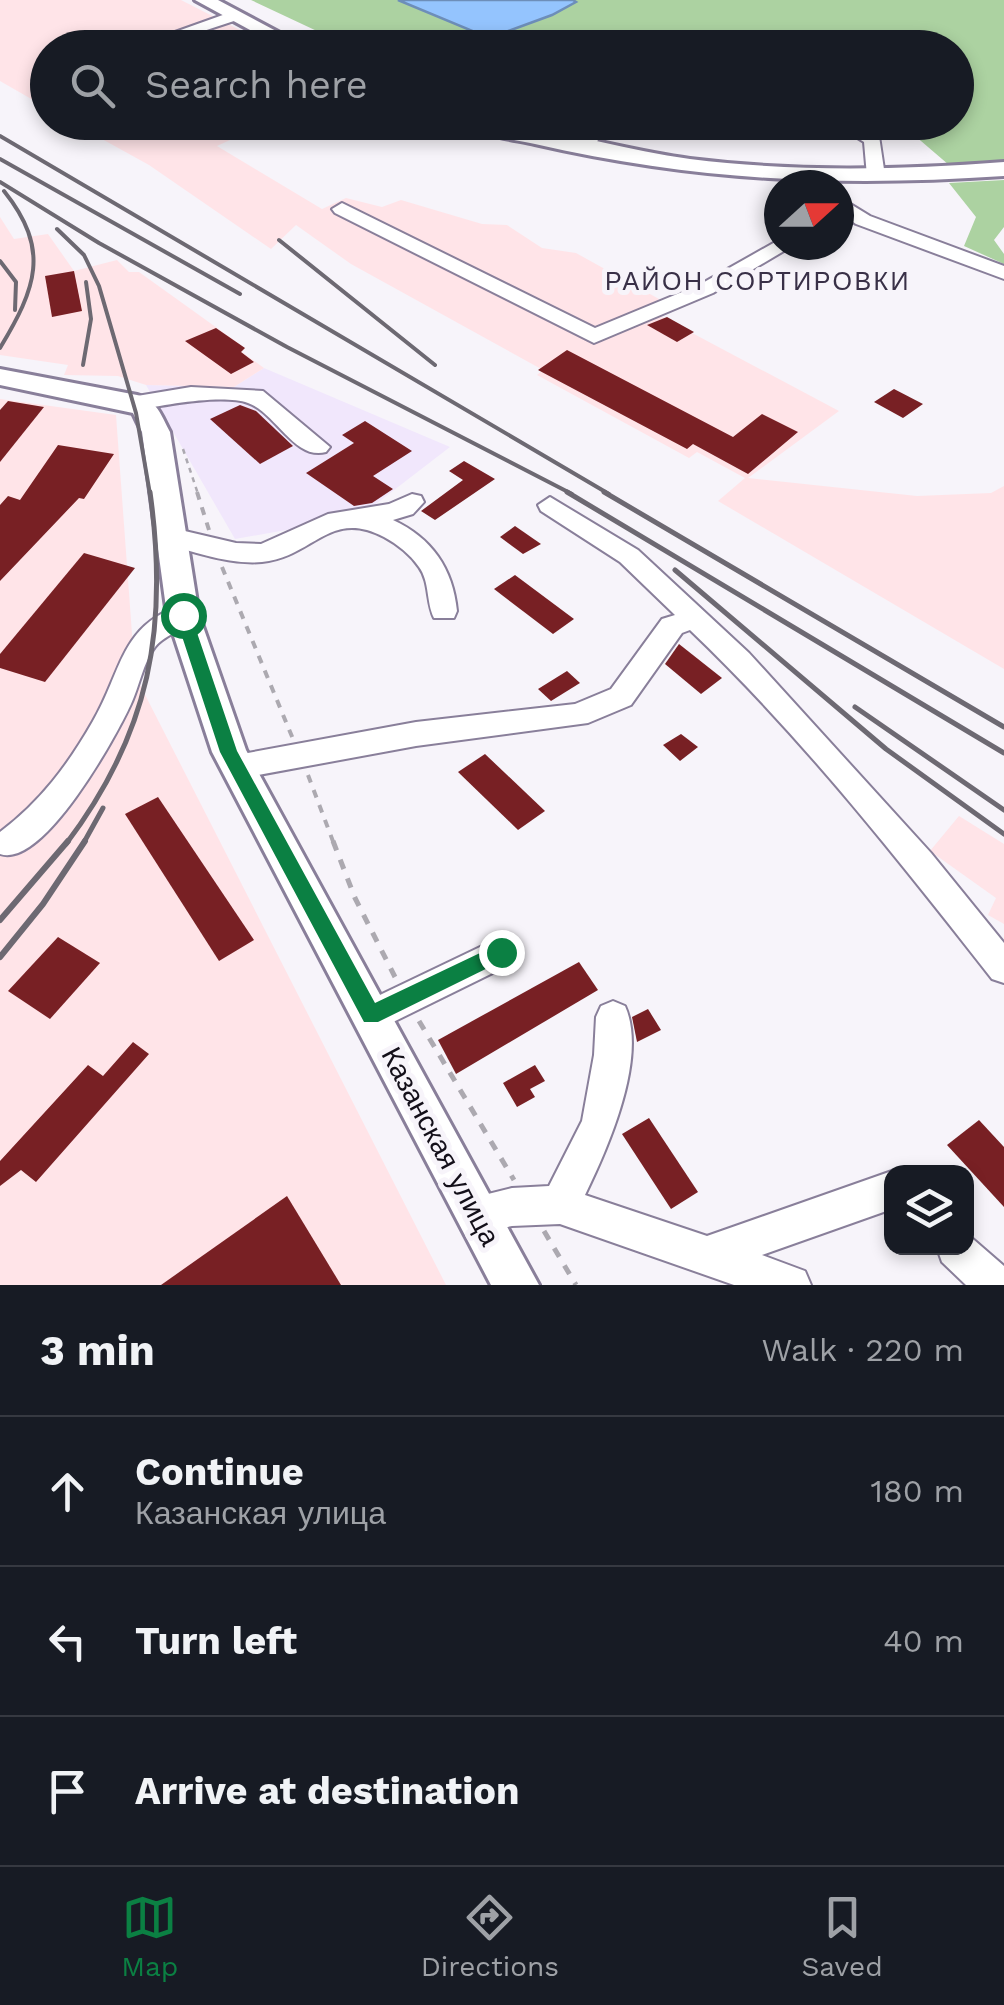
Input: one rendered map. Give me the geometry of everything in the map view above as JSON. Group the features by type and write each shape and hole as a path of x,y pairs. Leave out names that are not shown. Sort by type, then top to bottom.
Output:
{"main road":[{"path":"204,0 262,30"},
{"path":"550,140 764,174"},
{"path":"854,178 1004,170"},
{"path":"0,378 135,403"},
{"name":"Казанская улица","path":"135,403 144,408 156,432 183,615 199,672 237,767 516,1285"}],"street":[{"path":"191,30 234,16"},
{"path":"584,148 590,140"},
{"path":"873,140 876,176"},
{"path":"342,209 594,336 706,290 764,257"},
{"path":"854,214 1004,273"},
{"path":"135,403 191,394 254,396 318,447"},
{"path":"172,536 270,552 338,519 406,508 412,502"},
{"path":"550,505 629,556 739,660 920,863 1004,968"},
{"path":"359,517 411,538 431,565 444,600 444,612"},
{"path":"8,844 46,816 85,761 120,697 134,654 154,628 183,615"},
{"path":"237,767 416,734 578,715 621,698 672,626 694,619"},
{"path":"371,1016 501,952"},
{"path":"545,1206 600,1124 614,1018"},
{"path":"706,1256 884,1193"},
{"path":"478,1214 545,1206 791,1285"},
{"path":"963,1255 995,1285"}],"path":[{"path":"183,447 214,545 355,898 406,999 545,1206 576,1285"}],"shaded area":[{"path":"0,0 181,0 240,30 30,30 30,98 0,81"},
{"path":"104,140 230,140 217,146 322,209 346,198 382,207 401,200 482,224 507,225 542,248 576,253 659,299 647,309 839,411 748,478 917,496 991,493 1004,486 1004,669 718,501 745,478 697,452 689,458 537,375 543,370 351,264 296,225 271,249 149,165"},
{"path":"0,217 14,239 48,234 74,271 117,260 129,272 139,272 245,348 242,352 264,368 234,387 146,385 118,376 64,375 68,365 0,355"},
{"path":"264,368 450,447 359,517 235,539 146,385 234,387"},
{"path":"0,399 116,415 135,675 446,1285 0,1285"},
{"path":"959,816 1004,844 1004,924 988,915 996,898 930,851"}],"green space":[{"path":"251,0 398,0 470,30 315,30"},
{"path":"573,0 1004,0 1004,161 949,165 920,140 974,140 974,30 511,30 552,15"},
{"path":"1004,180 1004,227 994,240 1004,254 1004,264 964,246 976,217 949,183"}],"water":[{"path":"398,0 576,2 511,30 470,30"}],"building":[{"path":"74,271 82,311 52,317 45,276"},
{"path":"667,317 694,332 677,342 647,325"},
{"path":"216,328 245,348 241,352 254,362 231,374 185,341"},
{"path":"567,350 733,437 762,414 798,432 748,474 693,444 687,449 538,370"},
{"path":"894,389 923,404 903,418 874,402"},
{"path":"8,401 44,407 0,462 0,410"},
{"path":"240,405 256,411 293,446 260,464 210,419"},
{"path":"365,421 412,451 373,476 393,489 372,503 354,506 306,473 354,443 342,435"},
{"path":"58,445 114,454 84,499 79,498 0,581 0,505 8,496 20,500"},
{"path":"464,461 495,479 435,520 421,511 463,480 449,471"},
{"path":"515,526 541,544 523,554 500,537"},
{"path":"84,553 135,568 45,682 0,668 0,654"},
{"path":"515,575 574,619 553,634 494,589"},
{"path":"679,644 722,678 701,694 665,664"},
{"path":"567,671 580,683 551,701 538,689"},
{"path":"681,734 698,747 680,761 663,745"},
{"path":"485,754 545,811 518,830 458,772"},
{"path":"158,797 254,940 219,961 125,814"},
{"path":"58,937 100,963 50,1019 8,991"},
{"path":"579,962 598,990 456,1074 438,1040"},
{"path":"648,1009 661,1030 637,1042 632,1017"},
{"path":"133,1042 149,1054 36,1182 21,1170 0,1186 0,1161 88,1065 103,1076"},
{"path":"535,1065 545,1081 530,1089 535,1097 517,1107 503,1083"},
{"path":"649,1118 698,1192 671,1209 622,1134"},
{"path":"979,1120 1004,1147 1004,1207 974,1174 974,1165 965,1165 947,1145"},
{"path":"287,1196 341,1285 161,1285"}],"railway":[{"path":"0,136 609,494"},
{"path":"0,159 240,294"},
{"path":"0,182 99,243 287,347 572,494"},
{"path":"0,348 22,306 33,269 28,232 4,191"},
{"path":"57,229 84,255 99,286 136,413 150,494"},
{"path":"279,240 435,365"},
{"path":"0,261 16,282 15,310"},
{"path":"83,365 91,319 86,282"},
{"path":"66,844 95,803 117,761 135,720 147,677 157,589 150,492"},
{"path":"567,492 1004,753"},
{"path":"604,492 1004,727"},
{"path":"675,570 886,749 1004,834"},
{"path":"855,707 1004,810"},
{"path":"83,844 103,808"},
{"path":"0,920 68,841"},
{"path":"0,957 43,904 83,844"}],"district":[{"name":"РАЙОН СОРТИРОВКИ","path":"758,281"}],"route":[{"path":"183,615 228,752 371,1016 501,952"}]}
